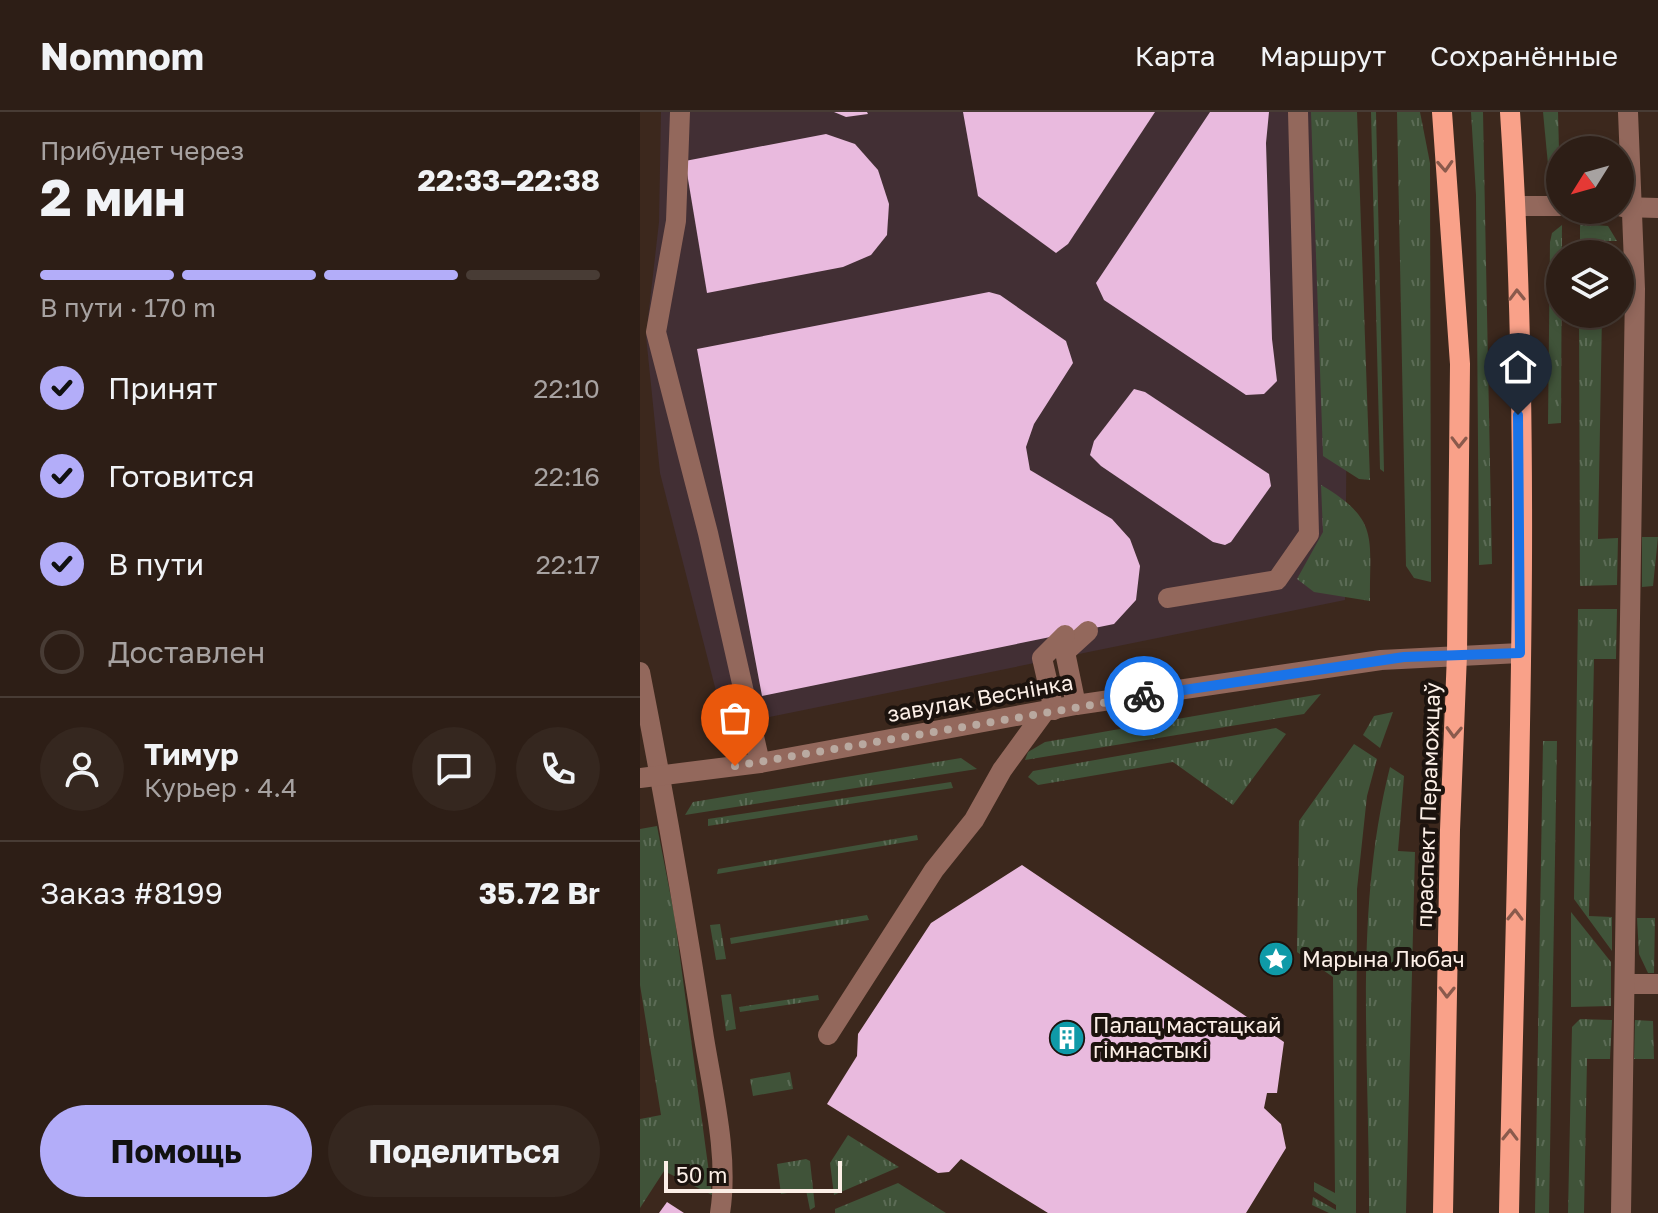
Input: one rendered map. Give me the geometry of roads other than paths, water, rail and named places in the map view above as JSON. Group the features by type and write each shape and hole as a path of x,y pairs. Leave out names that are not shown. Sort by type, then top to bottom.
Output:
{"main road":[{"name":"праспект Пераможцаў","path":"1442,112 1460,364 1457,654 1450,830 1443,1213"},
{"path":"1509,1213 1520,653 1516,206 1510,112"}],"street":[{"path":"680,112 676,221 656,332 708,533 760,763"},
{"path":"1168,598 1277,580 1309,534 1298,112"},
{"path":"1628,112 1628,136"},
{"path":"1516,206 1546,206"},
{"path":"1634,207 1658,208"},
{"path":"1621,1213 1633,593 1627,224"},
{"path":"1076,705 1065,652 1088,631"},
{"path":"828,1035 934,870 974,820 1002,770 1049,710 1042,658 1065,635"},
{"name":"завулак Веснінка","path":"640,778 760,763 1076,705 1381,660 1520,653"},
{"path":"640,672 661,775 707,1053 725,1211"},
{"path":"1626,984 1658,984"}],"place":[{"name":"Марына Любач","path":"1276,959"},
{"name":"Палац мастацкай гімнастыкі","path":"1067,1038"}]}
